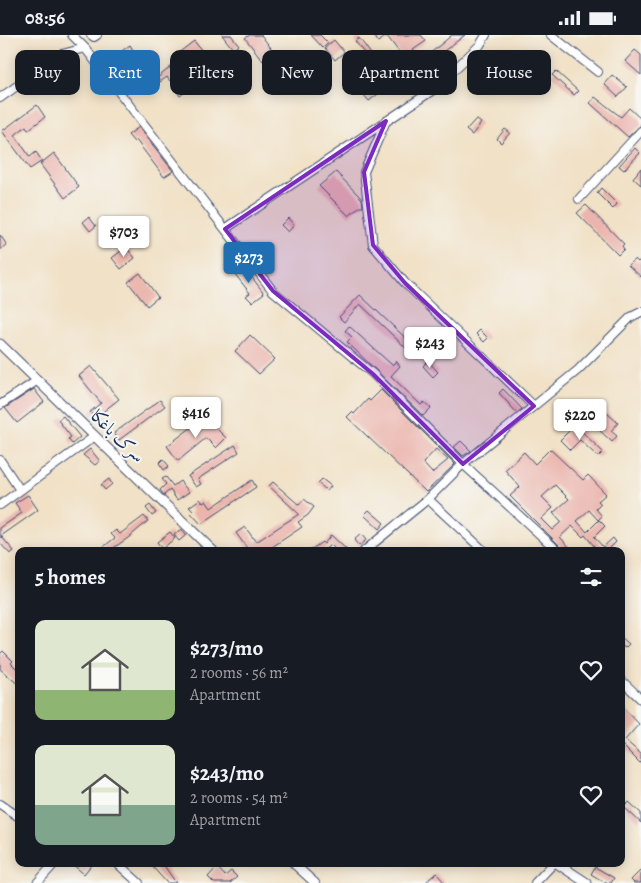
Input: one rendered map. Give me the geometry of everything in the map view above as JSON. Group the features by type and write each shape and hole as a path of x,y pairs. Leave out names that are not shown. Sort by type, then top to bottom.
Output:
{"street":[{"path":"72,35 85,48 273,291 373,373 463,464 554,547"},
{"path":"91,35 94,37 97,35"},
{"path":"226,229 434,90 480,45 486,35"},
{"path":"551,35 598,72"},
{"path":"0,99 62,54 85,48"},
{"path":"386,121 364,172 374,245 405,283 534,406"},
{"path":"579,199 640,133"},
{"path":"369,547 428,499 463,464 578,370 630,317 641,311"},
{"name":"سرک باغکا","path":"0,344 209,547"},
{"path":"0,405 38,380"},
{"path":"0,505 95,436"},
{"path":"0,460 20,490"},
{"path":"428,499 480,547"},
{"path":"625,684 641,699"},
{"path":"0,804 15,814"},
{"path":"37,883 51,867"},
{"path":"121,867 139,883"},
{"path":"297,867 314,883"},
{"path":"535,883 550,867"},
{"path":"563,867 587,883"}],"highlighted area":[{"path":"386,121 364,172 373,245 405,283 534,406 463,464 373,374 273,291 225,229"}],"building":[{"path":"222,35 231,35 239,45 233,49"},
{"path":"250,35 261,35 272,50 262,50 262,60 245,38"},
{"path":"311,35 320,35 328,43 323,48"},
{"path":"374,35 421,35 426,41 413,50 398,50 387,36 378,42"},
{"path":"452,35 465,35 445,50 434,50"},
{"path":"359,38 368,50 362,50 355,41"},
{"path":"334,40 342,50 342,54 335,60 332,56 332,50 325,48"},
{"path":"194,41 201,50 182,50"},
{"path":"130,45 133,50 123,50"},
{"path":"635,50 641,55 641,75 625,61"},
{"path":"170,68 170,81 167,77 160,82 160,76"},
{"path":"556,71 578,91 574,95 552,75"},
{"path":"612,75 627,87 618,97 604,84"},
{"path":"364,95 377,95 369,101"},
{"path":"595,97 621,117 629,108 641,119 641,125 628,137 590,103"},
{"path":"37,105 45,117 28,130 26,126 15,135 30,157 36,152 42,161 30,169 2,131"},
{"path":"476,119 481,123 472,135 466,130"},
{"path":"139,127 173,171 164,177 136,140 134,142 128,135"},
{"path":"505,129 510,133 501,143 497,139"},
{"path":"635,148 640,153 624,170 619,166"},
{"path":"54,153 79,187 65,198 40,164"},
{"path":"641,168 641,185 633,178"},
{"path":"336,172 362,199 363,207 359,207 349,216 319,186"},
{"path":"601,188 617,204 613,209 597,193"},
{"path":"586,205 624,244 622,246 624,249 618,255 577,213"},
{"path":"89,217 96,226 90,231 83,222"},
{"path":"288,218 294,225 288,232 281,225"},
{"path":"0,235 7,245 0,250"},
{"path":"126,247 135,258 121,269 112,258"},
{"path":"635,259 638,262 641,259 641,277 628,265"},
{"path":"243,266 264,293 252,302 246,296 250,293 234,273"},
{"path":"140,273 158,297 147,306 128,282"},
{"path":"360,295 413,345 408,350 360,304 344,322 339,317"},
{"path":"349,326 392,365 396,361 400,366 391,376 421,405 424,402 431,408 423,416 347,342 352,337 345,331"},
{"path":"480,330 488,338 484,342 476,334"},
{"path":"250,335 275,359 259,374 235,351"},
{"path":"428,361 438,372 433,377 423,366"},
{"path":"91,366 119,399 95,418 90,412 101,403 79,376"},
{"path":"34,389 44,402 17,423 5,408"},
{"path":"503,389 522,409 517,413 499,393"},
{"path":"381,390 455,464 426,492 347,417 352,412 354,414 368,399 370,401","holes":["436,449 448,460 432,473 423,463"]},
{"path":"160,400 165,406 119,440 114,433"},
{"path":"607,413 618,423 611,431 617,436 612,442 595,426"},
{"path":"63,416 80,437 72,444 68,439 71,437 58,420"},
{"path":"205,417 226,438 216,448 206,438 178,461 167,446"},
{"path":"575,425 603,452 598,457 580,440 570,450 560,440"},
{"path":"461,441 471,451 463,456 454,447"},
{"path":"235,445 239,452 198,479 201,484 196,487 188,476"},
{"path":"90,449 100,461 95,465 83,455"},
{"path":"550,449 583,480 588,475 606,494 598,501 601,504 596,509 602,516 598,520 589,510 577,521 587,532 599,520 605,526 594,537 603,547 595,547 585,535 583,537 572,526 560,537 569,547 561,547 510,496 520,487 505,470 524,452 535,464","holes":["555,485 569,499 553,513 561,522 552,530 541,519 553,508 542,497"]},
{"path":"163,459 169,466 164,470 159,463"},
{"path":"166,477 173,486 180,481 189,492 177,500 170,490 164,495 160,490 166,484 162,479"},
{"path":"109,479 112,484 105,490 101,485"},
{"path":"322,479 331,486 327,491 318,483"},
{"path":"252,480 256,487 201,524 191,513 193,511 189,507 200,499 203,503 206,501 211,508"},
{"path":"273,482 299,505 304,499 314,507 308,515 298,522 302,527 272,547 246,547 236,533 245,527 256,542 299,514 269,486"},
{"path":"28,495 38,510 1,536 14,551 10,554 0,543 0,528 22,513 15,503"},
{"path":"150,505 156,513 152,516 146,508"},
{"path":"369,510 384,523 379,529 364,515"},
{"path":"144,516 148,521 115,547 103,547 115,538 111,534 116,530 120,534"},
{"path":"181,529 186,535 179,541 174,535"},
{"path":"170,532 175,538 164,547 161,547 157,542"},
{"path":"361,534 366,540 359,546 354,540"},
{"path":"331,535 344,547 333,547 331,545 328,547 315,547 322,542 324,544"},
{"path":"613,538 616,542 611,547 603,547"},
{"path":"3,651 13,661 11,663 15,667 15,682 0,669 0,654"},
{"path":"625,709 639,724 625,740"},
{"path":"625,740 641,754 641,764 625,748"},
{"path":"629,802 641,813 641,823 625,808"},
{"path":"76,867 90,867 84,874"},
{"path":"153,867 165,867 176,883 167,883"},
{"path":"217,867 225,876 231,871 237,877 230,883 214,883 208,877"},
{"path":"595,867 614,878 611,883 606,883 591,874"},
{"path":"641,870 641,883 634,883 631,880"},
{"path":"436,873 445,883 425,883"}]}
